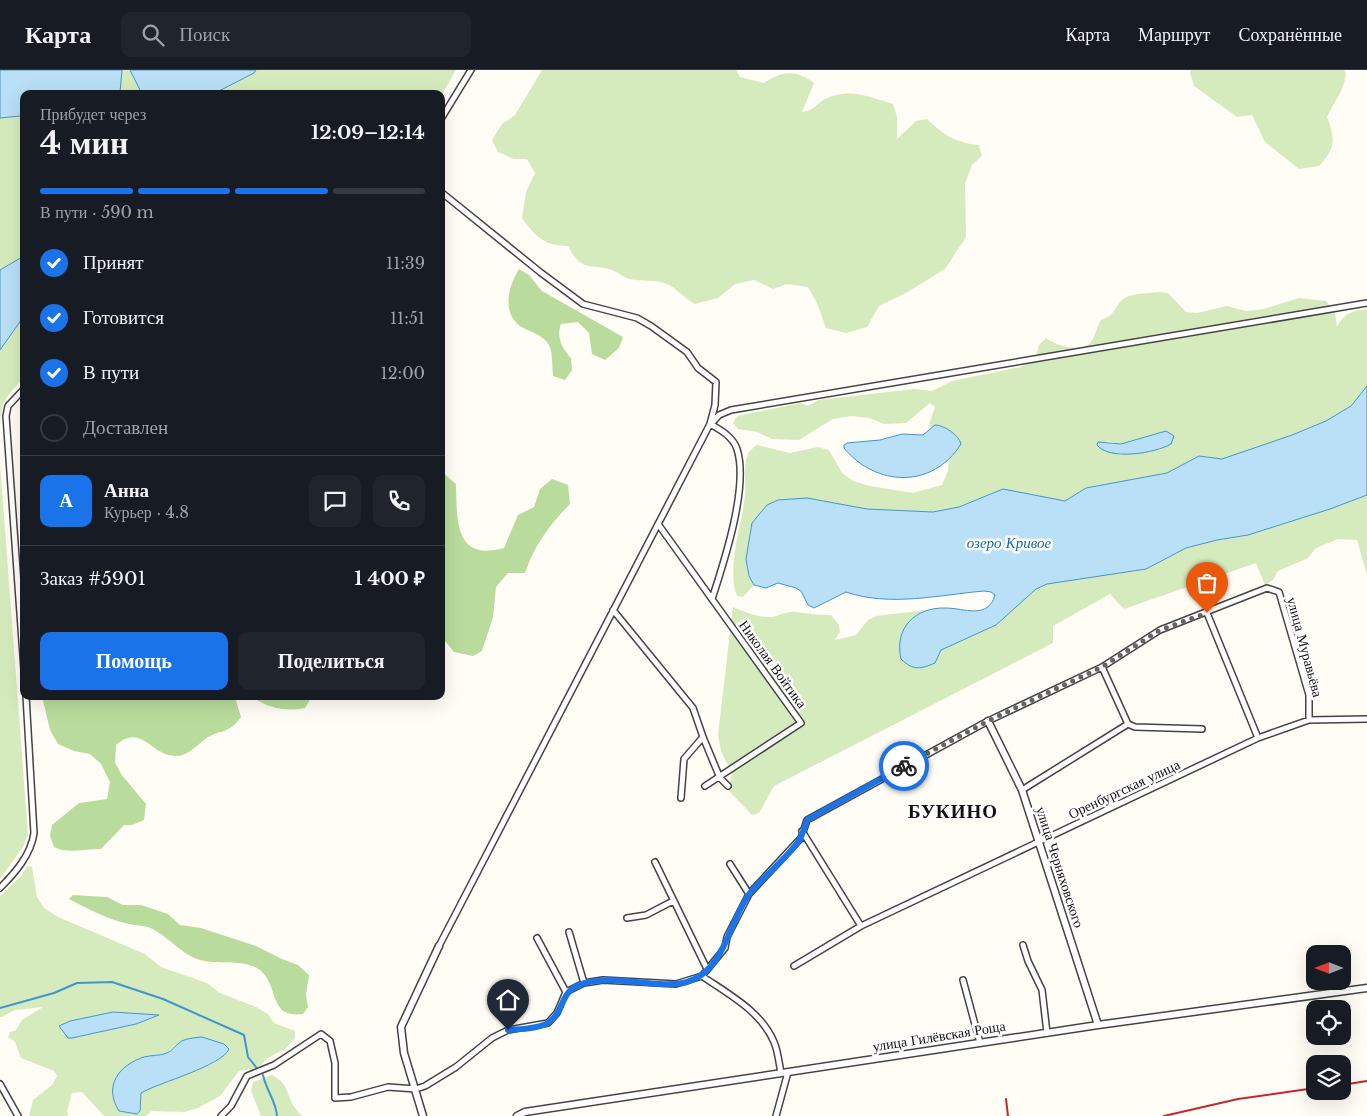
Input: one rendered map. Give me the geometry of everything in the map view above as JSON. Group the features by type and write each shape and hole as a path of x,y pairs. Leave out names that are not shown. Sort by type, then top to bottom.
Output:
{"street":[{"path":"445,112 471,70"},
{"path":"423,1116 418,1105 416,1089 404,1053 402,1027 440,946 710,424 715,405 716,382 698,368 687,352 637,318 583,304 445,195"},
{"path":"710,424 719,415 741,409 1367,304"},
{"path":"20,393 8,406 6,416 20,614"},
{"path":"710,424 727,433 737,448 741,468 732,535 712,599"},
{"path":"658,524 712,599"},
{"name":"улица Муравьёва","path":"1207,613 1267,588 1278,592 1309,695 1309,720"},
{"name":"Николая Войтика","path":"706,786 802,723 712,599"},
{"path":"613,610 693,708 720,776 728,786"},
{"path":"221,1116 231,1106 247,1076 274,1065 321,1034 330,1041 335,1063 335,1098 351,1097 388,1088 416,1089 456,1068 492,1038 508,1030 548,1023 557,1013 566,992 584,983 604,980 676,984 702,976 725,948 727,937 749,894 801,838 807,820 988,721 1102,667 1160,630 1207,613 1258,738"},
{"path":"1102,667 1128,724 1135,727 1202,729"},
{"path":"0,888 28,854 33,844 26,700"},
{"name":"Оренбургская улица","path":"794,966 861,926 1258,738 1309,720 1367,719"},
{"name":"улица Черняховского","path":"988,721 1022,790 1098,1025"},
{"path":"1022,790 1128,724"},
{"path":"681,798 684,759 703,737"},
{"path":"802,831 861,926"},
{"path":"655,862 707,969"},
{"path":"730,864 749,894"},
{"path":"627,918 646,915 674,901"},
{"path":"569,932 584,983"},
{"path":"537,938 566,992"},
{"path":"1023,945 1028,962 1042,990 1047,1033"},
{"path":"702,976 726,991 762,1022 774,1042 784,1072 776,1116"},
{"path":"963,980 970,1000 980,1043"},
{"name":"улица Гилёвская Роща","path":"516,1116 525,1112 548,1108 784,1072 1098,1025 1367,988"},
{"path":"0,1084 18,1116"}],"green space":[{"path":"122,70 130,70 140,90 119,90"},
{"path":"256,70 456,70 444,90 221,90 254,73"},
{"path":"542,70 736,70 740,77 764,83 777,76 789,73 801,76 814,83 802,112 812,109 834,95 851,93 893,104 897,117 897,139 916,121 927,119 939,130 956,140 979,145 982,156 972,165 965,184 966,237 945,269 906,293 879,306 867,327 846,333 826,328 817,303 808,287 787,284 773,289 754,280 735,284 718,298 695,304 667,284 629,279 612,270 582,264 573,255 568,246 552,244 541,239 522,218 526,192 535,173 527,159 514,159 498,152 492,140 502,124 515,115"},
{"path":"1191,70 1344,70 1346,74 1343,85 1327,117 1333,138 1331,149 1319,166 1299,169 1265,142 1252,115 1237,117 1194,86 1190,73"},
{"path":"20,116 20,258 0,270 0,118"},
{"path":"519,269 529,275 542,291 623,337 619,348 605,360 592,354 589,333 578,322 561,324 560,338 571,358 572,370 565,380 553,376 552,356 549,345 540,336 520,326 510,313 510,290"},
{"path":"1158,292 1168,293 1186,312 1197,313 1227,306 1246,311 1264,309 1299,298 1326,301 1335,313 1337,327 1349,314 1367,309 1367,386 1352,406 1326,421 1243,454 1217,460 1206,456 1167,473 1086,488 1065,501 1025,493 977,499 959,507 933,512 867,509 807,498 778,500 752,523 746,559 749,576 754,585 743,597 737,596 733,573 745,495 746,460 751,449 755,446 790,453 818,447 829,450 842,473 853,481 870,486 913,493 942,485 948,471 949,459 955,453 957,436 940,425 935,425 932,429 929,424 935,407 930,403 906,423 884,424 870,418 851,416 833,419 799,440 772,439 757,432 738,429 733,423 737,416 801,403 808,406 818,400 914,389 932,391 952,381 1021,367 1036,357 1039,345 1046,338 1068,347 1087,346 1091,342 1101,320 1111,314 1120,302 1128,296","holes":["1166,431 1171,444 1145,452 1119,455 1106,441 1121,444"]},
{"path":"20,322 20,382 7,397 2,407 0,432 0,350"},
{"path":"0,464 28,835 23,847 0,879"},
{"path":"445,474 456,484 458,523 467,543 476,549 488,551 504,548 518,515 534,507 540,489 552,479 568,485 570,504 543,536 525,573 508,573 496,587 493,617 482,651 473,656 454,652 445,641"},
{"path":"1367,495 1367,575 1357,540 1338,539 1316,548 1308,558 1278,571 1273,580 1265,585 1256,563 1124,609 1110,594 1053,626 1053,643 774,786 759,813 752,815 728,790 732,774 721,751 718,735 733,607 762,617 792,612 831,615 839,625 840,632 835,640 856,635 868,620 876,616 927,610 914,616 935,663 941,650 996,625 1036,589 1047,584 1146,569 1186,548 1248,535"},
{"path":"43,700 237,700 241,717 231,727 212,735 180,756 166,754 146,742 133,737 125,739 116,745 115,762 121,774 146,804 144,820 132,825 124,825 101,849 76,851 54,847 50,836 52,825 79,803 107,799 110,782 101,764 90,754 74,751 58,744 50,730"},
{"path":"256,700 310,700 305,708 290,710 263,704"},
{"path":"27,866 32,867 37,897 44,908 58,917 145,954 161,967 207,983 220,993 256,1007 268,1014 274,1023 295,1031 295,1038 286,1048 266,1059 261,1065 253,1069 239,1071 220,1096 198,1108 184,1112 152,1111 145,1116 104,1116 82,1092 72,1093 67,1111 68,1116 29,1116 33,1100 52,1085 57,1076 54,1071 21,1058 15,1042 8,1037 10,1032 16,1030 22,1020 43,1007 15,1010 0,1017 0,896 21,876","holes":["113,1012 157,1016 136,1024 72,1038 70,1021","180,1042 217,1062 161,1083 141,1093 140,1111 137,1114 119,1111 145,1057 167,1053"]},
{"path":"73,895 107,897 123,905 141,905 168,914 180,925 201,928 256,946 298,965 309,975 306,995 308,1007 303,1014 291,1014 284,1011 279,1006 264,974 257,968 236,963 200,960 180,949 155,930 146,926 114,920 99,914 69,899"},
{"path":"272,1075 283,1084 293,1105 302,1116 261,1116 251,1091 253,1082"}],"water":[{"path":"0,70 122,70 120,90 20,90 20,116 0,118"},
{"path":"130,70 256,70 254,73 221,90 140,90"},
{"path":"20,258 20,322 0,350 0,270"},
{"name":"озеро Кривое","path":"1367,386 1367,495 1248,535 1186,548 1146,569 1047,584 1036,589 996,625 941,650 935,663 925,667 909,666 901,659 901,638 909,622 925,611 935,609 981,610 987,608 992,603 995,595 984,591 914,599 880,599 846,592 814,608 808,605 801,591 796,588 778,583 766,588 754,585 749,576 746,559 752,523 767,505 778,500 807,498 867,509 933,512 959,507 1003,489 1065,501 1086,488 1167,473 1199,456 1222,459 1292,435 1326,421 1351,406"},
{"path":"935,425 951,431 961,444 949,459 935,469 920,475 904,478 888,476 872,470 857,461 844,448 844,445 847,443 880,440 902,434 923,435"},
{"path":"1166,431 1174,436 1171,444 1155,450 1122,454 1103,450 1097,445 1098,442 1121,444"},
{"path":"113,1012 159,1015 136,1024 72,1038 68,1038 59,1026 70,1021"},
{"path":"202,1037 224,1044 229,1049 215,1062 141,1093 140,1111 137,1114 119,1111 114,1102 113,1085 116,1078 127,1065 144,1057 167,1053 184,1040"}],"waterway":[{"path":"0,1008 54,993 77,983 112,982 163,999 244,1035 248,1057 256,1067"},
{"path":"263,1075 275,1105 277,1116"}],"railway":[{"path":"1351,1084 1367,1081"},
{"path":"1164,1116 1238,1099 1306,1089"},
{"path":"1006,1099 1008,1116"}],"way so far":[{"path":"904,766 988,721 1102,667 1160,630 1207,613"}],"district":[{"name":"БУКИНО","path":"953,811"}],"route":[{"path":"508,1030 548,1023 557,1013 566,992 584,983 604,980 676,984 685,983 702,976 725,948 727,937 749,894 801,838 807,820 904,766"}]}
